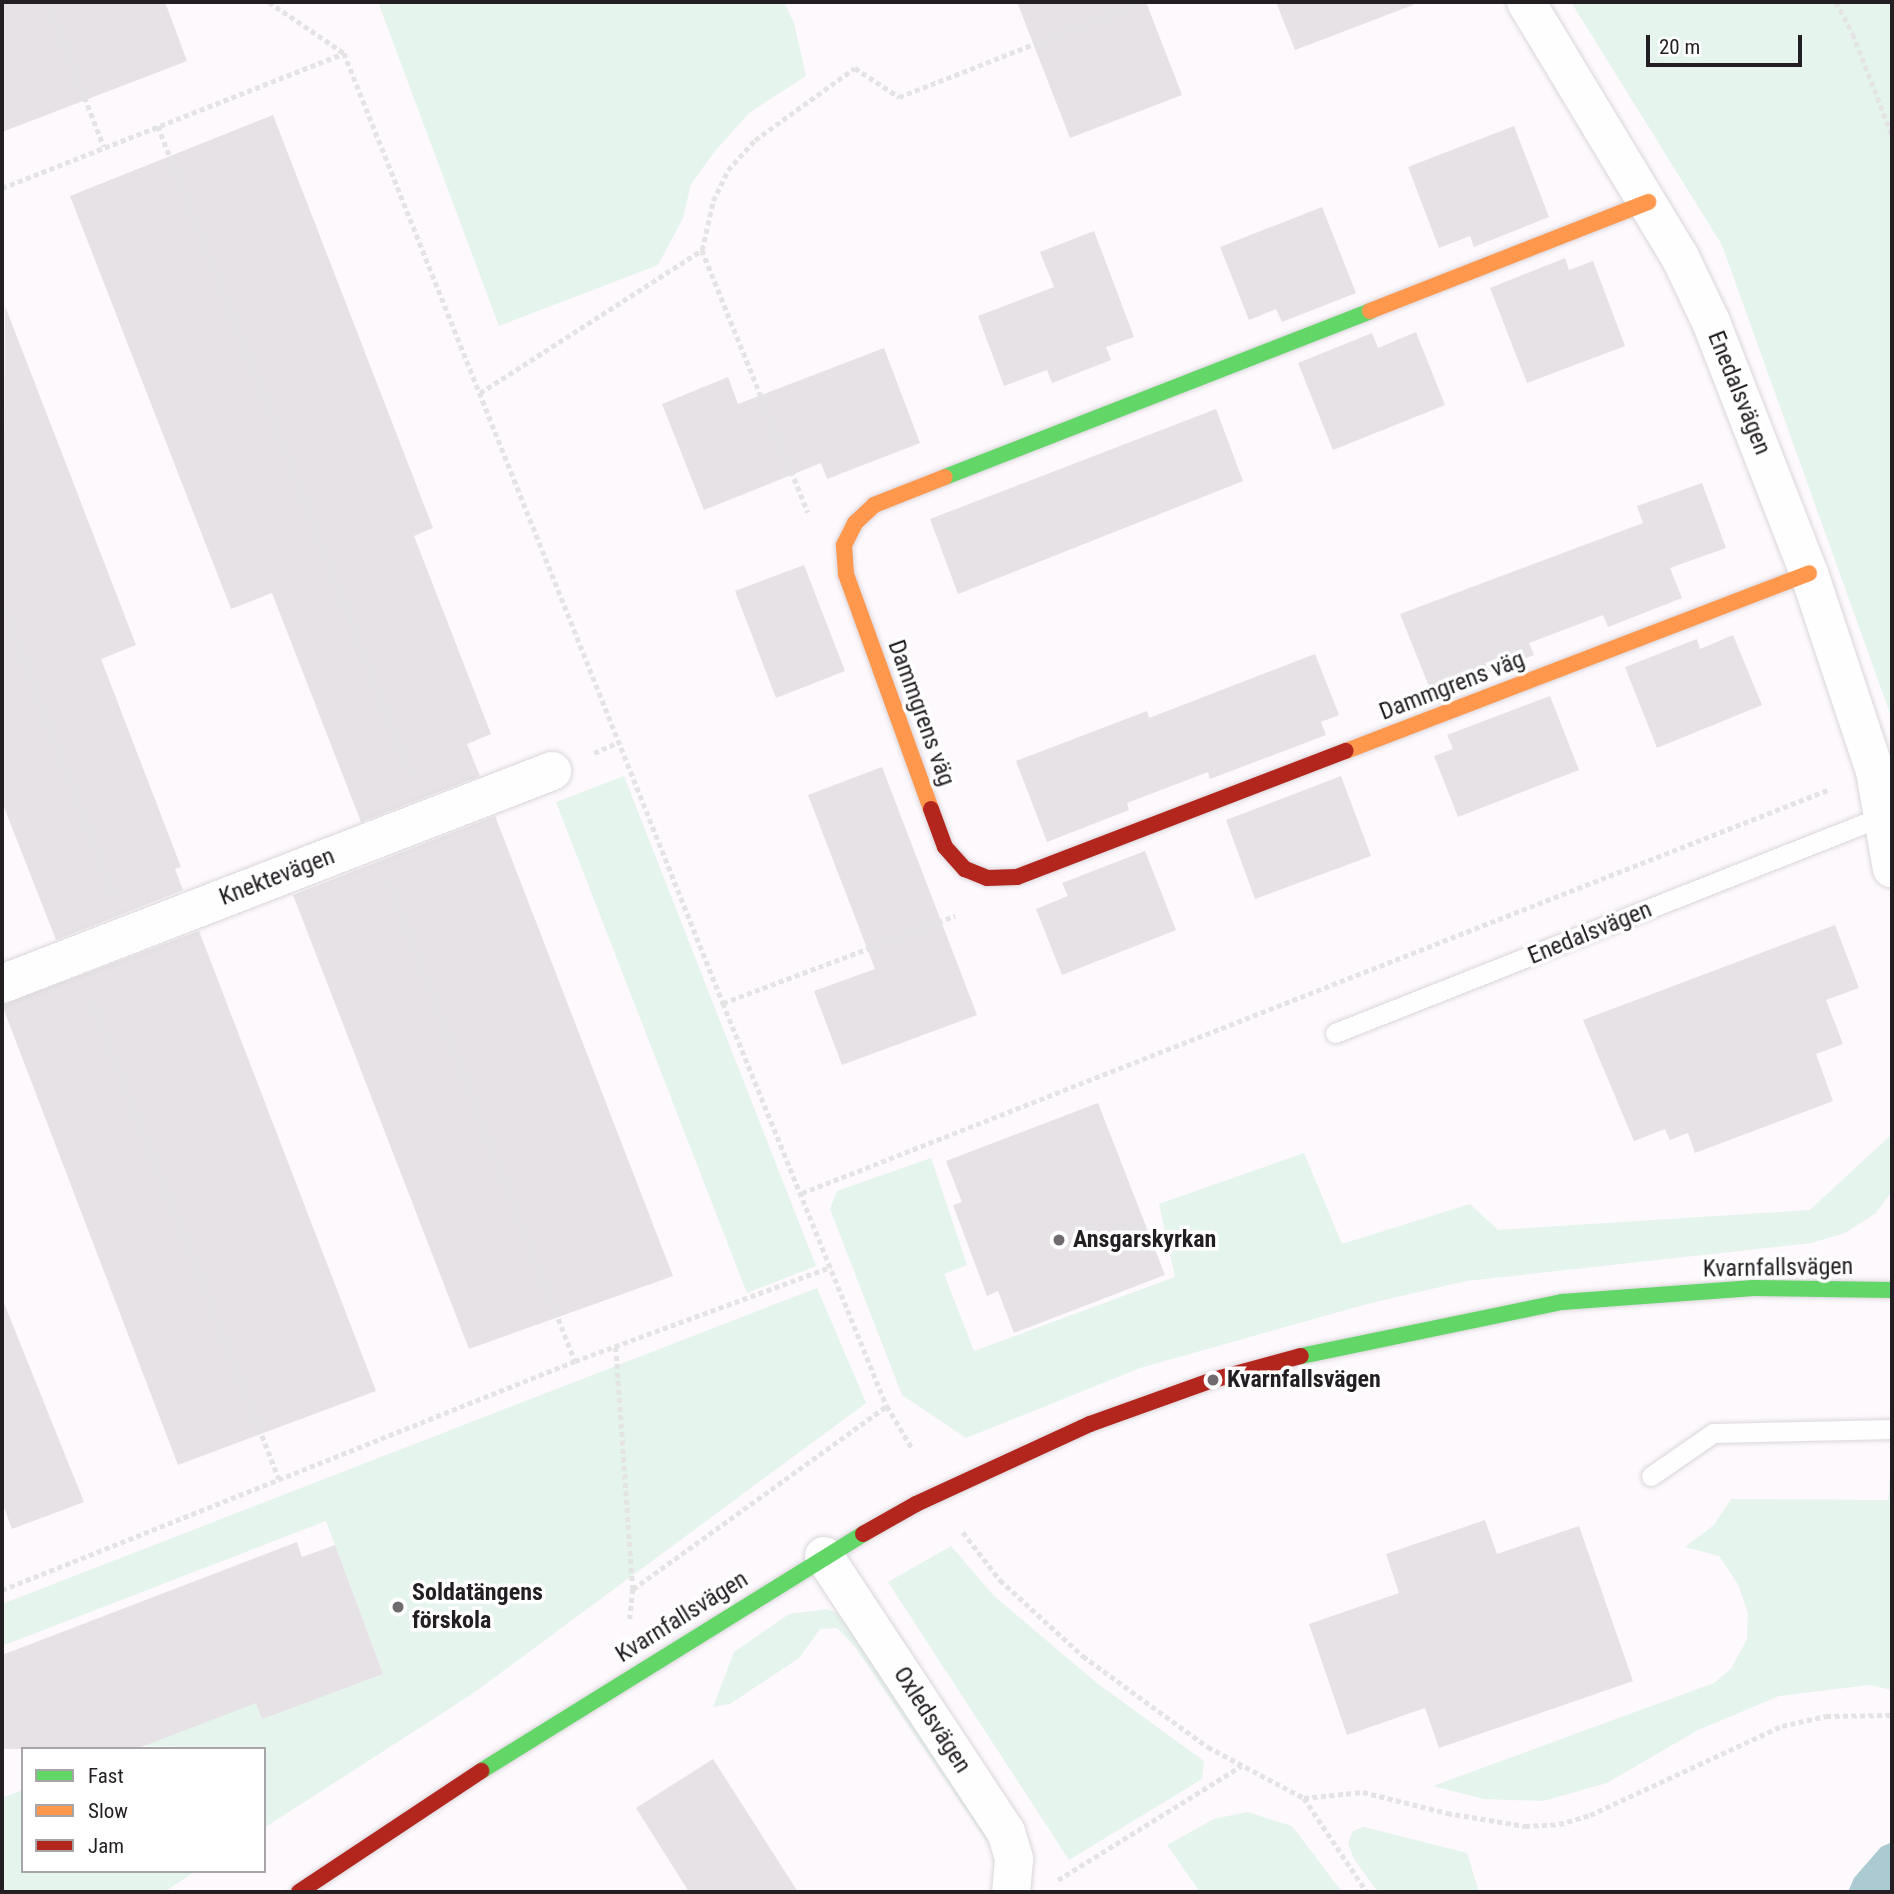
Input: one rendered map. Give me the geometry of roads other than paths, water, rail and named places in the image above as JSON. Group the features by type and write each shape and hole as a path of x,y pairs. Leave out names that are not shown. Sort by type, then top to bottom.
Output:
{"street":[{"name":"Enedalsvägen","path":"1526,2 1648,202 1711,322 1809,573 1875,771 1892,869"},
{"name":"Dammgrens väg","path":"1648,202 874,505 855,523 845,545 846,574 945,847 965,869 987,878 1017,877 1809,573"},
{"name":"Knektevägen","path":"2,984 552,771"},
{"name":"Kvarnfallsvägen","path":"299,1892 521,1744 824,1556 916,1504 1090,1424 1213,1380 1322,1350 1562,1301 1753,1288 1892,1290"},
{"name":"Oxledsvägen","path":"824,1556 1006,1832 1014,1859 1012,1889"}],"lane":[{"name":"Enedalsvägen","path":"1335,1033 1883,816"},
{"path":"1651,1476 1713,1433 1892,1429"}],"water":[{"path":"1892,1842 1892,1892 1848,1892 1854,1878 1881,1847"}],"place":[{"name":"Ansgarskyrkan","path":"1059,1240"},
{"name":"Kvarnfallsvägen","path":"1213,1380"},
{"name":"Soldatängens förskola","path":"398,1607"}]}
